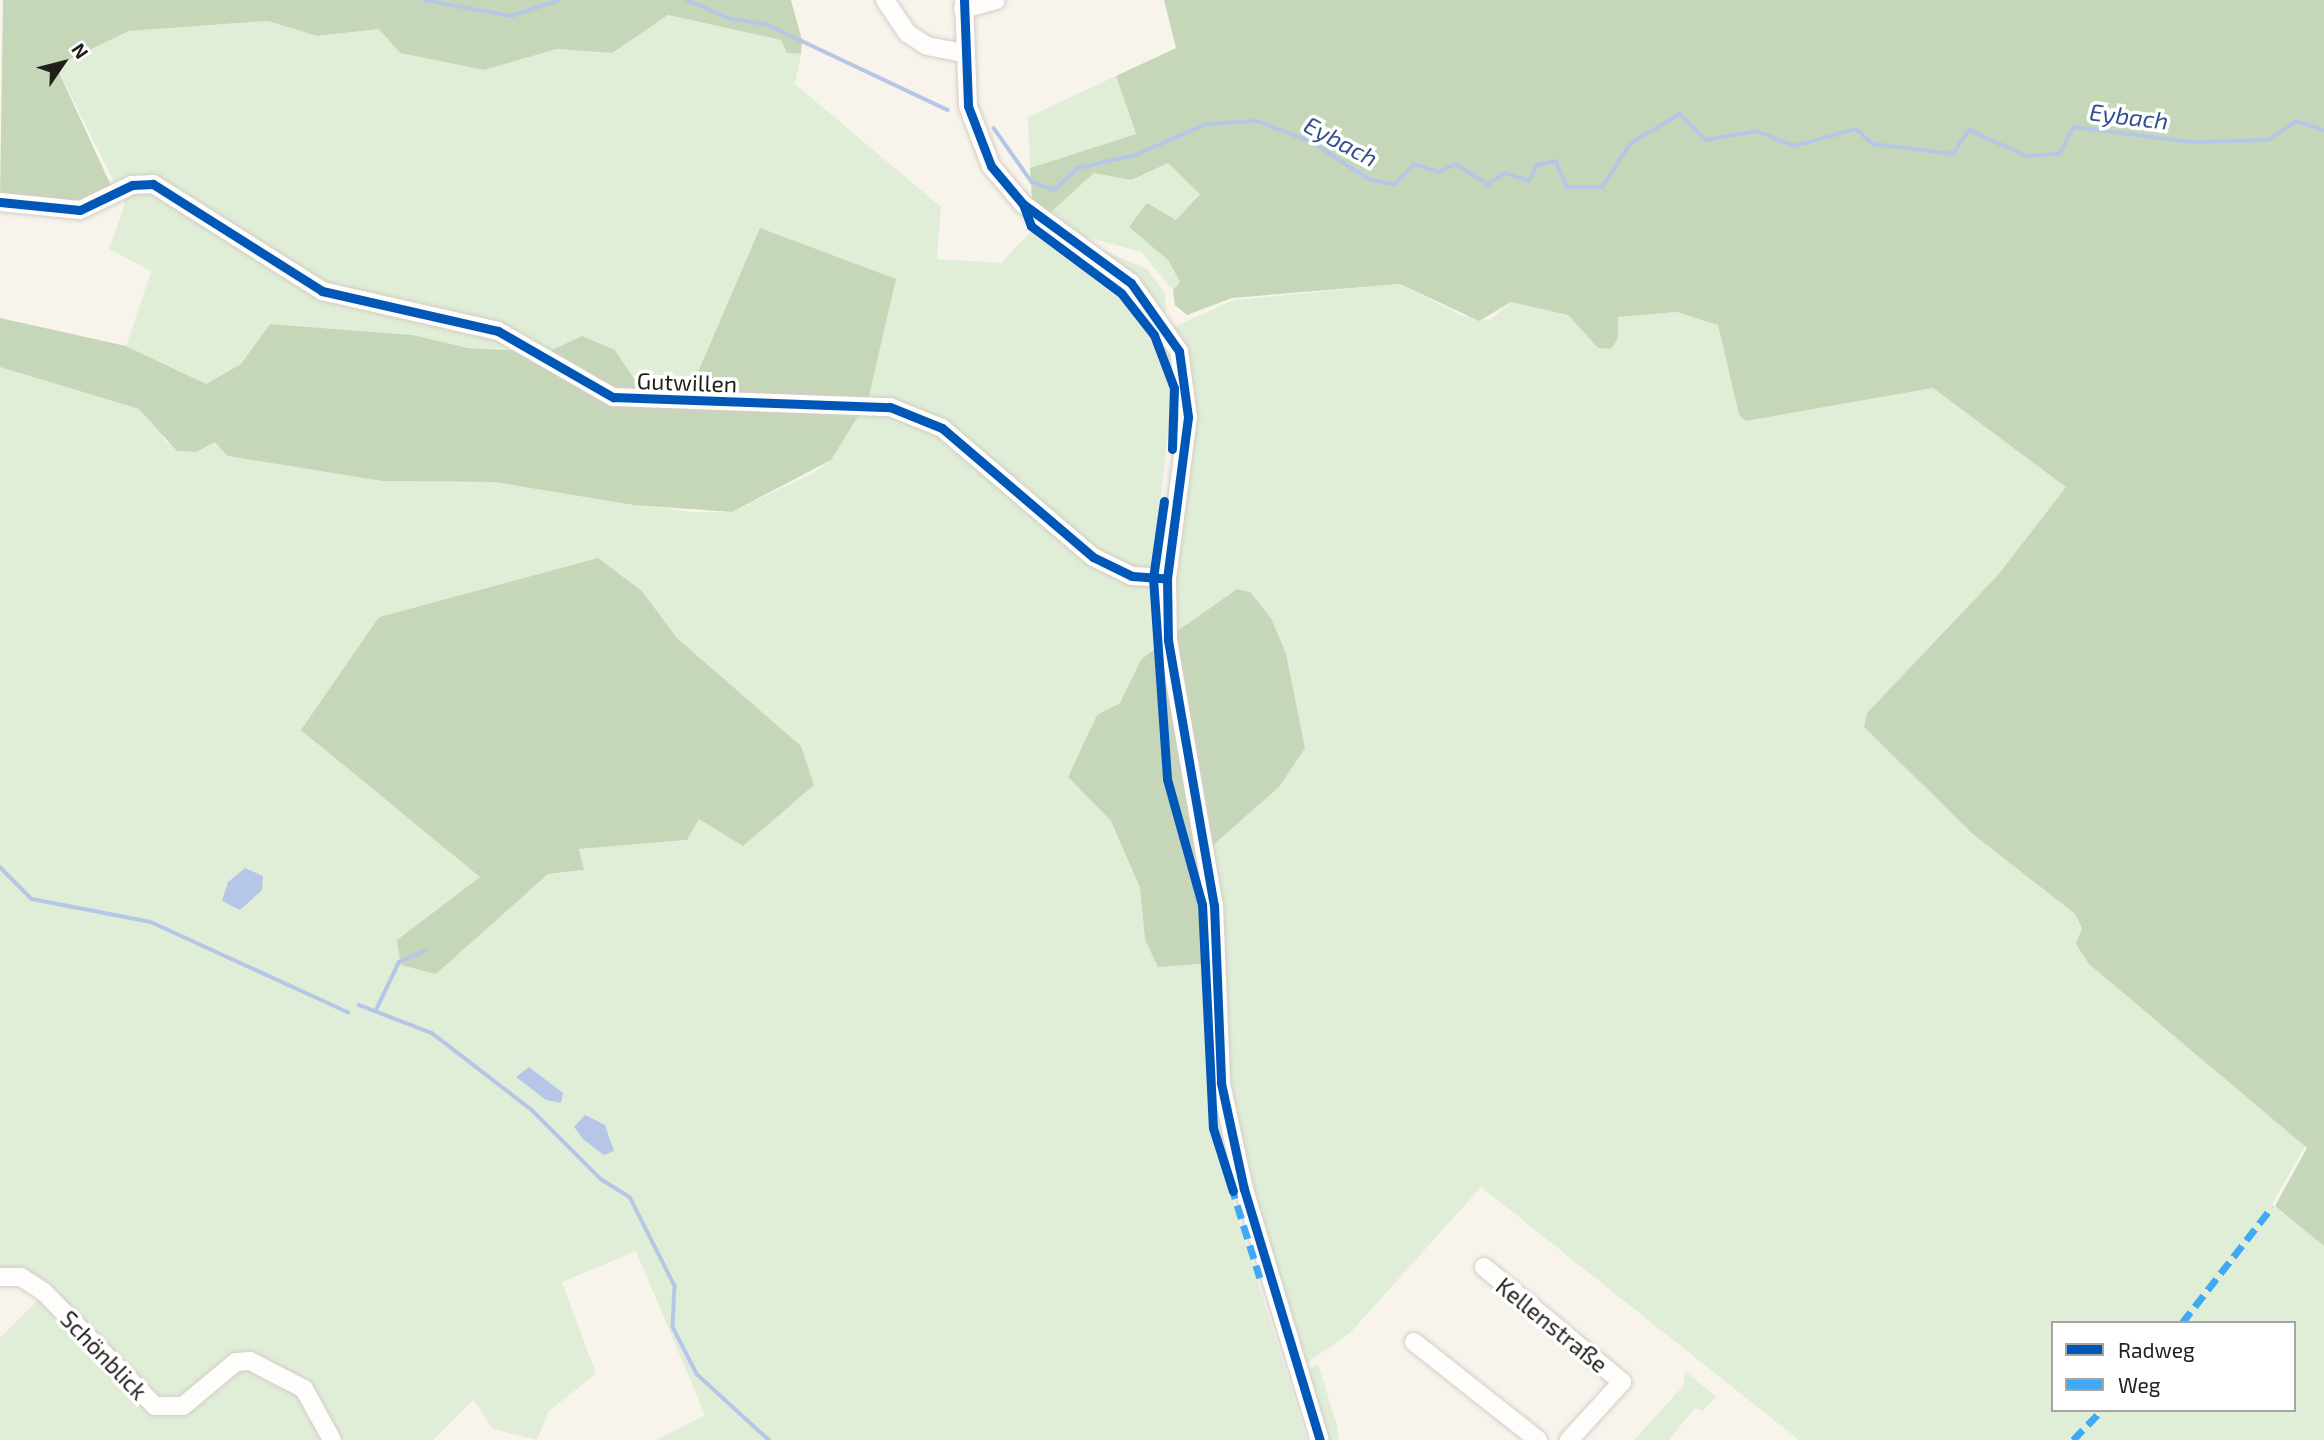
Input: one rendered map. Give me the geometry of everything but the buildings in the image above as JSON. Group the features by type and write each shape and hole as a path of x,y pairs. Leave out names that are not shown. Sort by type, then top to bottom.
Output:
{"street":[{"path":"885,0 906,33 927,46 962,53"},
{"path":"996,0 963,4 962,53 968,106 991,166 1023,204 1074,239 1144,296 1179,351 1188,417 1167,578 1168,640 1214,905 1227,1128 1320,1440"},
{"name":"Gutwillen","path":"0,202 80,210 132,184 153,184 322,291 498,331 613,397 890,407 942,428 1093,557 1132,576 1167,578"},
{"name":"Kellenstraße","path":"1484,1267 1622,1381 1569,1440"},
{"name":"Schönblick","path":"0,1277 21,1277 44,1292 155,1406 183,1406 236,1362 250,1361 304,1389 332,1440"},
{"path":"1414,1342 1538,1440"}],"green space":[{"path":"3,0 791,0 802,40 801,54 787,53 781,40 668,15 612,53 557,49 484,70 400,53 379,29 317,36 268,21 129,31 56,66 113,190 80,207 0,198"},
{"path":"1164,0 2324,0 2324,1246 2275,1206 2307,1148 2089,964 2076,944 2082,928 2075,914 1974,835 1864,727 1867,713 1998,575 2066,487 1933,388 1746,421 1739,415 1718,325 1677,312 1618,317 1618,338 1611,349 1598,348 1568,315 1511,302 1479,321 1400,284 1232,298 1187,315 1175,305 1173,290 1180,282 1168,260 1129,227 1147,203 1176,220 1200,194 1168,163 1131,180 1094,173 1050,213 1032,199 1030,168 1136,134 1116,76 1176,48"},
{"path":"668,15 781,40 787,53 801,54 795,84 941,207 937,259 1001,263 1032,230 1138,314 1165,358 1173,388 1152,575 1115,565 981,454 868,400 760,229 692,386 638,385 615,350 468,348 413,335 270,324 241,364 206,384 126,346 151,271 109,249 125,204 56,66 129,31 268,21 317,36 380,29 400,53 484,70 557,49 612,53"},
{"path":"1116,76 1136,134 1030,168 1028,117"},
{"path":"1167,162 1200,193 1176,221 1168,260 1180,282 1173,290 1141,252 1076,234 1047,216 1094,173 1131,180"},
{"path":"1031,218 1126,287 1164,330 1183,390 1163,576 1155,576 1176,439 1176,388 1168,357 1141,310 1032,225"},
{"path":"760,228 896,279 868,400 831,460 732,512 634,505 495,482 382,481 227,456 215,442 196,452 177,451 139,409 0,367 0,318 126,346 206,384 241,364 270,324 413,335 468,348 548,352 582,336 615,350 638,385 692,386"},
{"path":"1088,244 1147,269 1165,293 1166,313 1136,277"},
{"path":"1400,284 1463,316 1490,320 1511,302 1568,315 1598,348 1611,349 1618,338 1618,317 1677,312 1718,325 1739,415 1746,421 1933,388 2067,487 1998,575 1974,835 2075,914 2082,928 2305,1146 2272,1204 2324,1246 2324,1440 1799,1440 1481,1187 1350,1333 1304,1365 1231,1128 1211,847 1279,787 1237,589 1173,634 1171,577 1193,417 1172,328 1233,300"},
{"path":"0,367 139,409 161,428 165,442 190,448 215,442 227,456 383,481 495,482 690,512 732,512 815,472 831,460 864,404 941,431 1091,559 1151,580 1154,647 1120,703 1097,715 1068,777 1111,821 1140,888 1145,940 1158,966 1203,963 1210,1128 1307,1440 656,1440 705,1415 636,1251 562,1282 596,1374 549,1411 537,1440 493,1429 473,1400 433,1440 335,1440 313,1396 251,1359 168,1406 0,1268","holes":["598,558 642,591 677,638 801,746 699,819 687,840 579,849 583,870 548,874 436,974 397,940 480,877 379,617"]},
{"path":"598,558 642,591 677,638 801,746 814,785 743,846 699,819 687,840 579,849 584,870 548,874 436,974 401,965 397,940 480,877 301,730 379,617"},
{"path":"1237,589 1250,592 1271,618 1286,654 1305,748 1279,787 1211,847 1173,634"},
{"path":"1165,640 1213,963 1158,967 1145,940 1140,888 1111,821 1068,777 1097,715 1120,703 1141,660"},
{"path":"1207,963 1213,963 1217,1084 1292,1372 1214,1128"},
{"path":"44,1294 169,1410 236,1364 303,1391 330,1440 0,1440 0,1338"},
{"path":"1318,1364 1339,1440 1325,1440 1306,1370"},
{"path":"1685,1371 1716,1397 1702,1411 1695,1408 1669,1440 1634,1440 1683,1386"}],"water":[{"path":"245,868 263,876 262,890 240,910 222,901 228,882"},
{"path":"529,1067 563,1093 561,1103 546,1100 516,1077"},
{"path":"585,1115 605,1125 614,1151 604,1155 584,1140 574,1127"}],"waterway":[{"name":"Eybach","path":"424,0 511,16 560,0"},
{"name":"Eybach","path":"687,0 731,19 766,24 948,110"},
{"name":"Eybach","path":"994,128 1032,182 1054,190 1078,168 1136,155 1206,124 1257,121 1312,142 1369,179 1394,185 1414,164 1439,172 1456,164 1488,184 1505,173 1529,181 1537,165 1556,161 1567,187 1602,187 1630,144 1680,114 1706,140 1757,131 1794,146 1856,129 1873,144 1953,154 1969,130 2027,156 2059,154 2074,127 2191,142 2269,140 2296,121 2324,130"},
{"path":"0,867 32,899 151,922 348,1012"},
{"path":"376,1010 399,962 425,951"},
{"path":"359,1005 432,1033 532,1110 601,1179 630,1197 675,1286 673,1327 697,1374 769,1440"}],"marked path":[{"path":"1231,1185 1260,1278"},
{"path":"2184,1321 2272,1207"},
{"path":"2073,1440 2100,1412"}],"cycle path":[{"path":"964,0 968,106 991,166 1023,204 1131,283 1179,351 1188,417 1167,578 1168,640 1214,905 1221,1083 1244,1189 1320,1440"},
{"path":"0,202 80,210 132,185 153,184 322,291 498,331 613,397 890,407 942,428 1093,557 1132,576 1163,578"},
{"path":"1023,204 1031,226 1121,293 1154,335 1174,388 1172,449"},
{"path":"1164,501 1153,578 1167,779 1202,904 1213,1128 1233,1191"}]}
